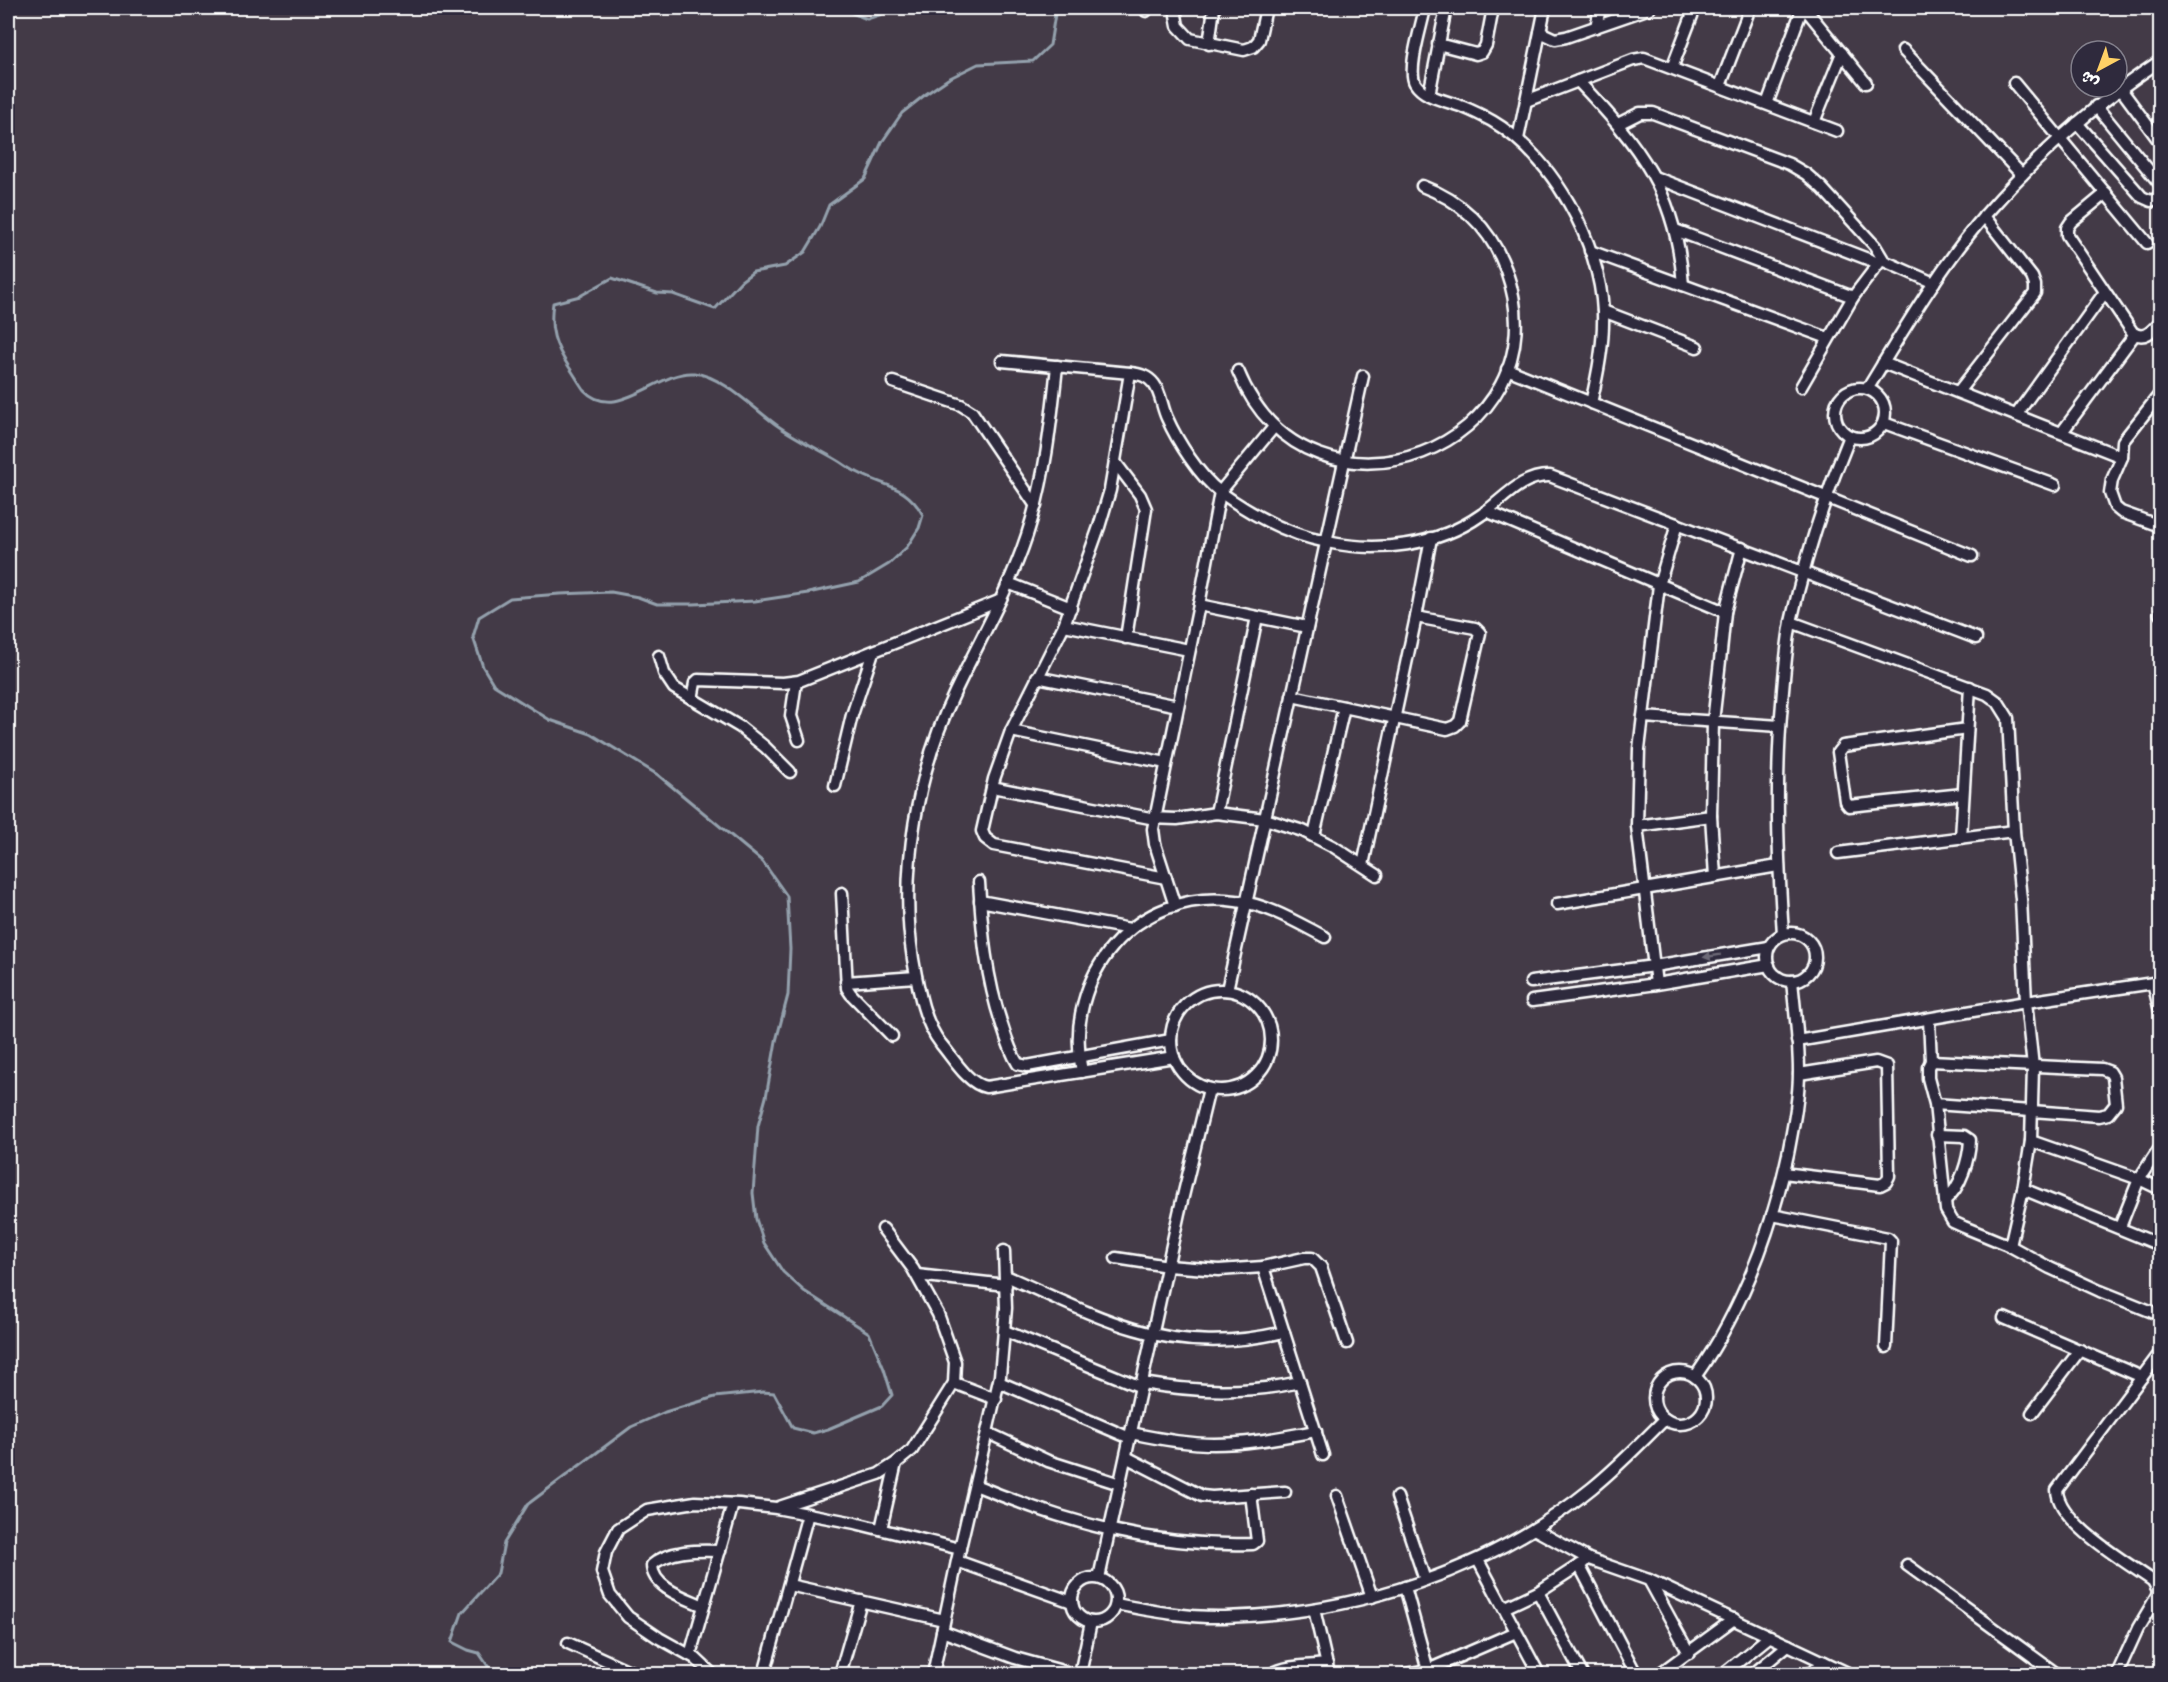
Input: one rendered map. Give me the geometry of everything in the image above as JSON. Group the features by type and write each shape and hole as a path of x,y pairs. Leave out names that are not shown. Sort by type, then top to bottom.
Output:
{"street":[{"path":"1177,8 1176,21 1181,31 1190,39 1239,49 1252,47 1261,36 1266,8"},
{"path":"1209,44 1214,8"},
{"path":"1425,8 1412,74 1416,85 1429,95 1466,108 1493,122 1518,139 1549,172 1573,211 1590,251 1599,282 1603,311 1603,342 1590,403"},
{"path":"1429,95 1446,8"},
{"path":"1438,44 1476,54 1482,52 1486,45 1493,8"},
{"path":"1518,139 1545,8"},
{"path":"1596,27 1600,8"},
{"path":"1540,32 1550,38 1561,39 1650,8"},
{"path":"1672,68 1695,8"},
{"path":"1720,86 1750,8"},
{"path":"1767,104 1803,11 1808,12 1866,83"},
{"path":"1421,26 1441,30"},
{"path":"1903,50 2022,175"},
{"path":"1814,122 1842,53"},
{"path":"1526,101 1638,59 1648,59 1838,131"},
{"path":"2129,82 2160,61"},
{"path":"1578,81 1638,149 1654,177 1675,230 1683,285"},
{"path":"2013,83 2147,243"},
{"path":"1868,388 1934,283 1984,216 2022,175 2105,99"},
{"path":"2128,99 2160,142"},
{"path":"2096,106 2160,184"},
{"path":"1618,124 1640,113 1653,113 1789,164 1806,174 1822,188 1875,246 1880,261"},
{"path":"2078,123 2142,197 2151,201 2158,198 2160,194"},
{"path":"1654,177 1934,283"},
{"path":"1238,371 1252,399 1274,426 1305,447 1345,460 1372,463 1413,457 1438,447 1480,414 1496,391 1507,369 1514,340 1515,314 1511,287 1503,261 1491,238 1475,219 1450,199 1422,186"},
{"path":"2106,193 2071,222 2067,231 2069,238 2135,334 2142,336 2148,334 2160,322"},
{"path":"1958,392 2031,300 2035,289 2032,277 1984,216"},
{"path":"1675,230 1852,297"},
{"path":"1590,251 1828,338"},
{"path":"1802,387 1852,297 1880,261"},
{"path":"2017,414 2105,292"},
{"path":"1603,311 1697,347"},
{"path":"2062,432 2135,334"},
{"path":"1002,361 1143,375 1154,383 1166,417 1181,445 1220,492 1272,524 1327,542 1356,546 1388,546 1431,538 1455,530 1485,512 1527,479 1550,476 1976,638"},
{"path":"1883,363 2122,457"},
{"path":"1057,366 1049,443 1026,537 1008,583 945,713 930,756 920,795 909,894 910,930 916,977 934,1033 971,1080 979,1086 986,1088 1174,1057"},
{"path":"1507,369 1972,556"},
{"path":"1131,373 1110,490 1102,518 1064,625 1011,731 992,787 982,831 990,843 1166,878"},
{"path":"1227,990 1363,376"},
{"path":"893,382 961,405 972,412 1035,506"},
{"path":"1868,388 1881,398 1885,406 1884,423 1880,429 1867,437 1850,436 1838,425 1835,417 1838,400 1851,389 1868,388"},
{"path":"2160,394 2125,438 2122,457 2112,480 2110,493 2112,501 2121,512 2160,526"},
{"path":"1884,423 2055,485"},
{"path":"1175,906 1153,837 1154,819 1220,492 1274,426"},
{"path":"1783,934 1778,866 1777,798 1786,655 1803,572 1825,497 1850,436"},
{"path":"1115,462 1140,495 1146,514 1125,638"},
{"path":"1485,512 1725,612"},
{"path":"1656,984 1637,826 1639,749 1659,585 1677,524"},
{"path":"1364,865 1396,718 1431,538"},
{"path":"1715,876 1711,816 1713,722 1725,612 1742,548"},
{"path":"1008,583 1071,608"},
{"path":"692,699 695,683 700,680 796,682 999,601"},
{"path":"1199,605 1307,627"},
{"path":"1216,813 1257,617"},
{"path":"1292,696 1448,729 1458,724 1479,630 1475,627 1416,618"},
{"path":"1791,622 1993,697 2008,718 2026,1002 2033,1067 2031,1141 2024,1189 2010,1246"},
{"path":"1064,625 1189,650"},
{"path":"835,786 852,715 873,652"},
{"path":"659,656 666,679 679,692 740,727 765,747 790,772"},
{"path":"1038,677 1178,705"},
{"path":"796,682 791,716 799,740"},
{"path":"1960,838 1970,687"},
{"path":"1314,836 1344,707"},
{"path":"1643,717 1780,726"},
{"path":"1963,794 1849,806 1845,801 1838,755 1839,748 1843,746 1967,729"},
{"path":"1011,731 1166,763"},
{"path":"992,787 1154,819 1177,819 1216,813 1265,819 1314,836 1377,875"},
{"path":"1637,826 1711,816"},
{"path":"1838,853 2014,831"},
{"path":"1557,904 1778,866"},
{"path":"979,882 983,943 991,990 1004,1033 1017,1062 1027,1066 1171,1040"},
{"path":"842,893 846,982 851,994 892,1036"},
{"path":"1082,1072 1079,1056 1079,1018 1086,992 1105,956 1130,929 1153,914 1175,906 1210,900 1246,902 1280,913 1325,937"},
{"path":"980,901 1130,929"},
{"path":"1783,934 1799,934 1812,944 1815,952 1815,960 1807,975 1792,981 1778,977 1767,959 1769,947 1783,934"},
{"path":"1531,982 1654,966 1769,947"},
{"path":"1532,1001 1656,984 1769,965"},
{"path":"846,982 916,977"},
{"path":"1695,1377 1734,1314 1755,1264 1784,1173 1795,1114 1799,1074 1792,981"},
{"path":"1797,1041 2026,1002 2157,983 2160,1011"},
{"path":"1227,990 1251,999 1263,1012 1272,1036 1270,1053 1258,1075 1244,1085 1228,1090 1209,1089 1188,1078 1177,1065 1171,1040 1177,1016 1188,1002 1202,993 1227,990"},
{"path":"1929,1020 1931,1061 1928,1066 1928,1078 1935,1104 1947,1215 1953,1222 2010,1246 2060,1273 2160,1315"},
{"path":"1931,1061 2106,1070 2114,1077 2116,1104 2108,1114 2099,1116 1935,1104"},
{"path":"1784,1173 1880,1185 1886,1182 1889,1176 1887,1066 1876,1062 1799,1074"},
{"path":"1099,1578 1209,1089"},
{"path":"1937,1135 1964,1136 1970,1140 1957,1188 1945,1200"},
{"path":"2031,1141 2139,1179 2160,1189"},
{"path":"2120,1227 2139,1179 2160,1147"},
{"path":"2024,1189 2160,1245"},
{"path":"1772,1215 1890,1239 1892,1243 1886,1347"},
{"path":"776,1508 879,1474 896,1463 912,1450 954,1383 956,1370 953,1354 938,1314 917,1275 883,1229"},
{"path":"933,1674 999,1382 1005,1331 1004,1251"},
{"path":"1116,1258 1168,1266 1219,1270 1263,1267 1304,1258 1315,1260 1321,1267 1347,1343"},
{"path":"1263,1267 1323,1455"},
{"path":"917,1275 1006,1281 1109,1321 1153,1335 1226,1341 1284,1332"},
{"path":"2004,1318 2142,1377"},
{"path":"1005,1331 1142,1385 1228,1392 1264,1389 1300,1382"},
{"path":"2032,1413 2080,1350"},
{"path":"2117,1674 2138,1628 2154,1604 2158,1590 2153,1581 2089,1536 2062,1505 2057,1490 2160,1353"},
{"path":"1676,1372 1684,1372 1695,1377 1704,1388 1706,1396 1702,1412 1689,1423 1672,1423 1665,1419 1658,1413 1653,1396 1660,1380 1676,1372"},
{"path":"999,1382 1131,1435 1176,1442 1214,1444 1254,1442 1316,1431"},
{"path":"954,1383 996,1399"},
{"path":"1116,1604 1155,1612 1223,1617 1314,1609 1372,1597 1405,1587 1478,1560 1534,1529 1591,1489 1629,1456 1665,1419"},
{"path":"987,1433 1048,1461 1120,1484"},
{"path":"1126,1457 1202,1496 1285,1492"},
{"path":"881,1529 896,1463"},
{"path":"975,1485 1040,1510 1110,1531 1173,1542 1214,1545 1253,1544 1258,1539 1251,1494"},
{"path":"1336,1496 1372,1597"},
{"path":"1397,1497 1425,1580"},
{"path":"712,1674 690,1655 628,1617 610,1595 602,1572 606,1552 618,1529 647,1510 695,1502 776,1508 881,1529 960,1549"},
{"path":"690,1655 733,1504"},
{"path":"764,1674 808,1514"},
{"path":"1534,1529 1584,1562 1649,1580 1850,1674"},
{"path":"704,1606 664,1587 652,1573 652,1565 660,1558 679,1553 703,1550 720,1551"},
{"path":"1478,1560 1539,1674"},
{"path":"957,1561 1072,1602"},
{"path":"1504,1608 1538,1592 1584,1562"},
{"path":"1584,1562 1636,1674"},
{"path":"1907,1564 2057,1674"},
{"path":"1099,1578 1112,1586 1116,1604 1114,1611 1104,1620 1091,1622 1078,1616 1072,1602 1072,1595 1080,1582 1099,1578"},
{"path":"1649,1580 1689,1653"},
{"path":"789,1585 944,1620"},
{"path":"1405,1587 1429,1672"},
{"path":"1538,1592 1582,1674"},
{"path":"840,1674 861,1601"},
{"path":"1272,1674 1328,1669 1314,1609"},
{"path":"1659,1674 1734,1619"},
{"path":"1080,1674 1091,1622"},
{"path":"942,1631 1015,1658 1073,1674"},
{"path":"1406,1674 1429,1672 1516,1632"},
{"path":"1723,1674 1770,1636"},
{"path":"568,1643 636,1674"},
{"path":"1753,1674 1788,1645"},
{"path":"1810,1674 1824,1662"}],"waterway":[{"path":"840,8 867,19 882,14 888,8"},
{"path":"497,1674 492,1672 479,1653 452,1642 462,1613 498,1573 504,1543 528,1504 631,1427 665,1412 715,1397 763,1392 774,1393 793,1428 813,1433 882,1406 892,1395 869,1333 804,1291 783,1272 764,1243 756,1219 753,1193 758,1126 788,995 790,949 787,896 763,862 658,775 591,734 550,720 494,685 483,667 473,637 479,617 510,598 611,592 638,597 657,604 694,604 755,601 859,582 889,564 907,547 919,528 923,515 902,492 854,471 793,435 727,387 705,375 681,374 624,399 610,401 596,399 584,390 560,352 554,337 553,303 580,296 612,278 657,293 673,294 715,309 741,281 753,272 785,266 805,252 820,227 829,205 865,179 882,142 902,113 926,94 948,79 978,64 1033,61 1050,45 1056,8"}]}
